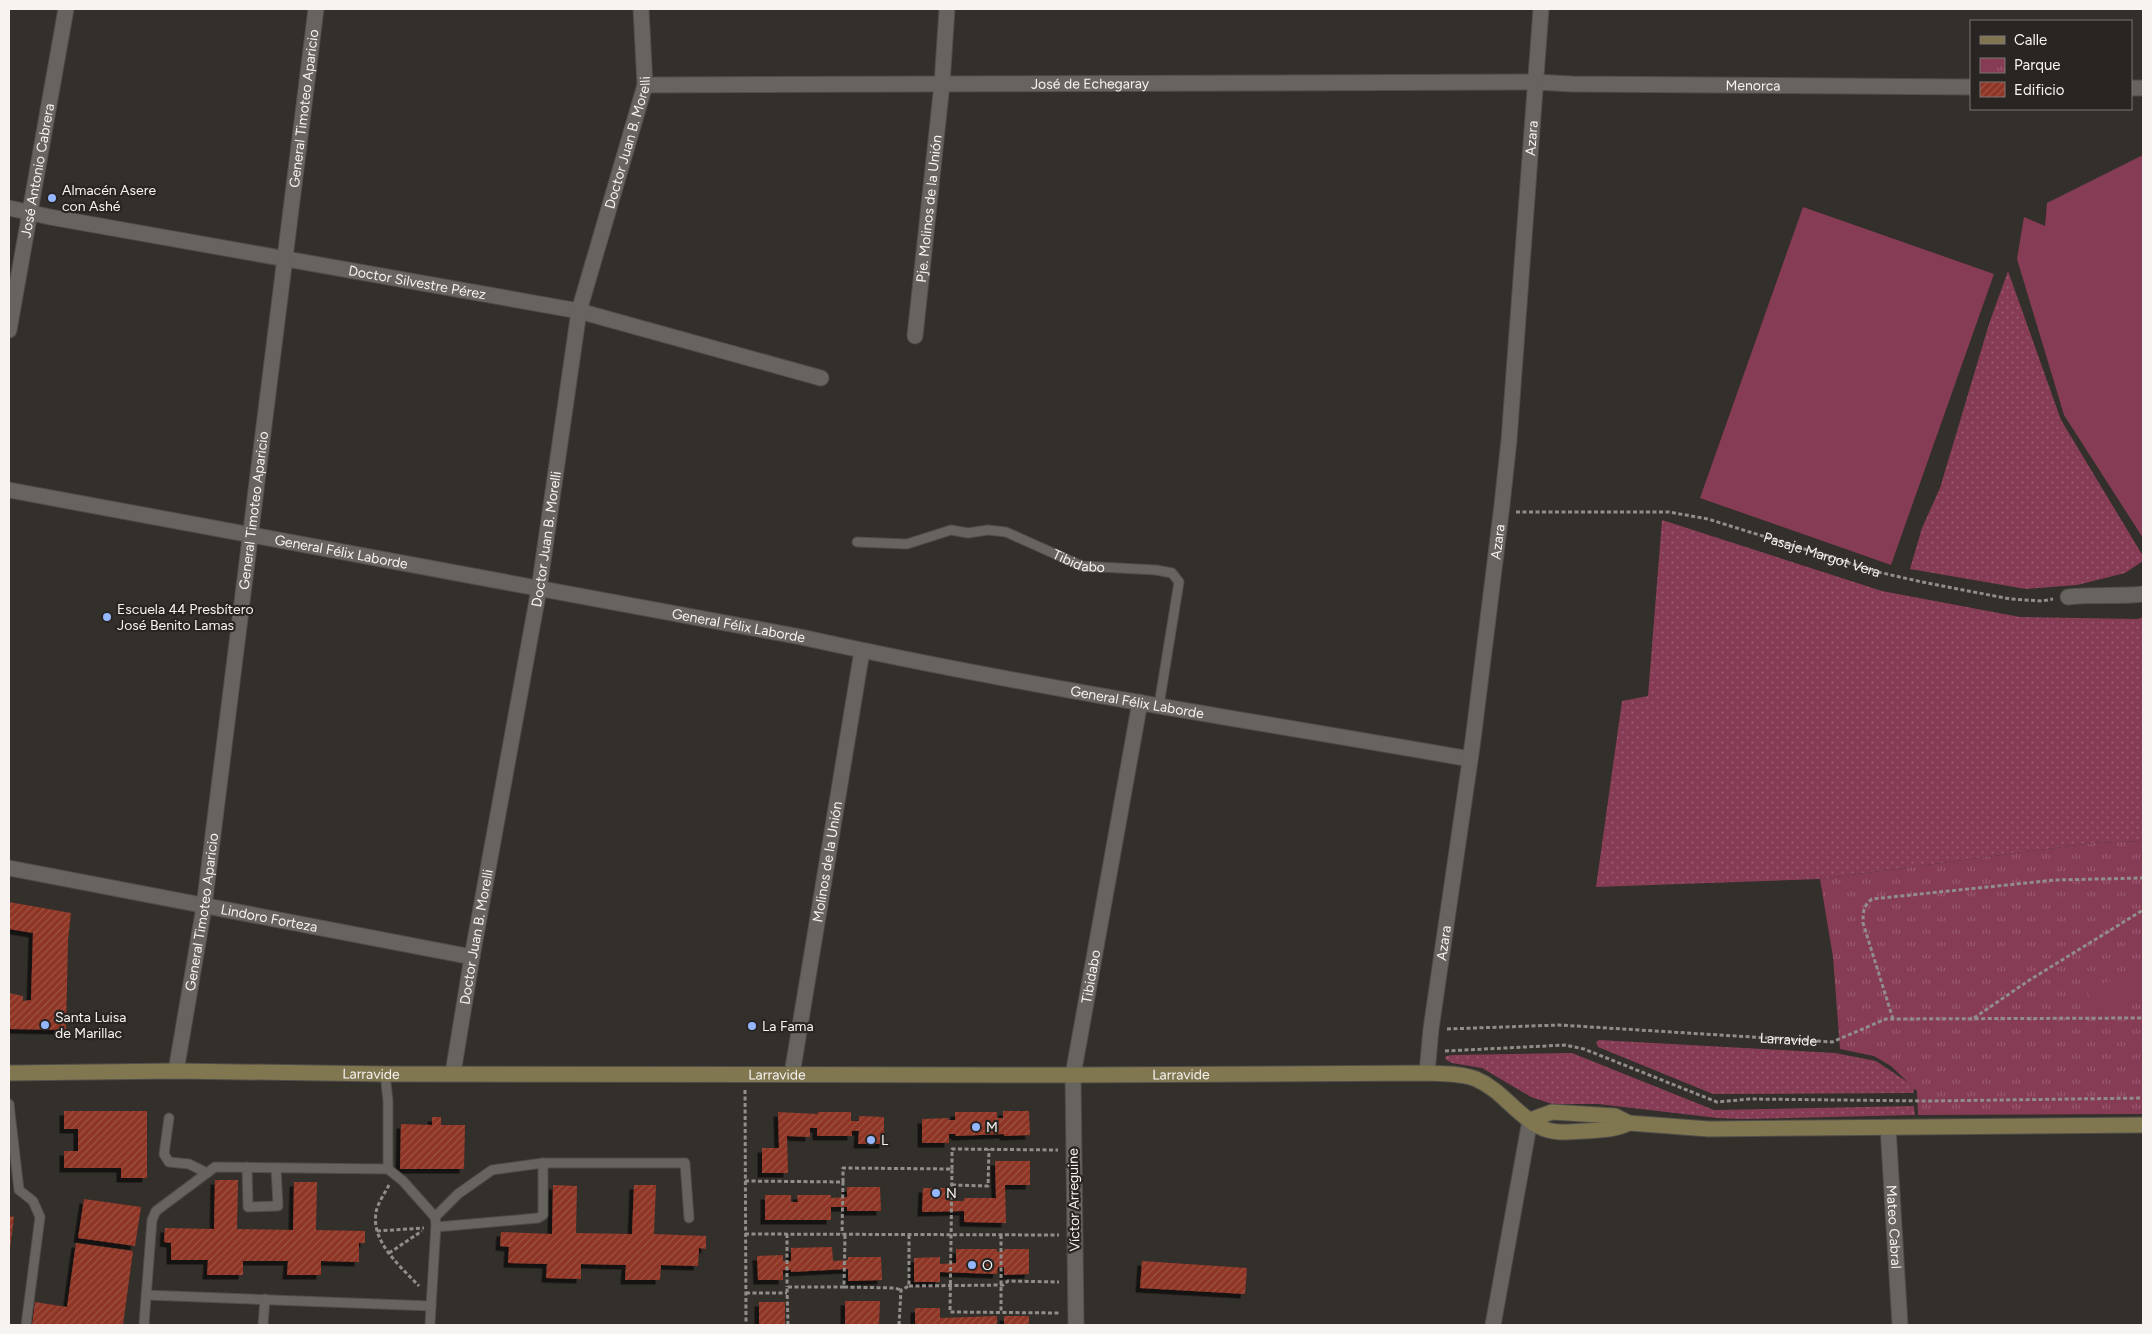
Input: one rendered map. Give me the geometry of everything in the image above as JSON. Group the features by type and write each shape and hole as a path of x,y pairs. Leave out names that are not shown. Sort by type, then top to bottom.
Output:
{"street":[{"name":"José Antonio Cabrera","path":"9,330 66,9"},
{"name":"General Timoteo Aparicio","path":"176,1071 204,906 251,535 283,258 316,9"},
{"name":"Doctor Juan B. Morelli","path":"453,1073 472,957 539,589 579,311 645,85 641,9"},
{"path":"942,84 947,9"},
{"name":"Azara","path":"1427,1072 1431,1029 1470,759 1509,440 1541,9"},
{"name":"José de Echegaray","path":"645,85 1535,82"},
{"name":"Menorca","path":"1535,82 1970,87"},
{"name":"Pje. Molinos de la Unión","path":"915,336 942,84"},
{"name":"Doctor Silvestre Pérez","path":"9,208 579,311 821,378"},
{"name":"General Félix Laborde","path":"9,490 791,635 862,651 1140,702 1470,759"},
{"path":"2068,597 2094,594 2120,596 2143,594"},
{"name":"Molinos de la Unión","path":"792,1074 862,651"},
{"name":"Tibidabo","path":"1073,1075 1140,702"},
{"name":"Lindoro Forteza","path":"9,868 472,957"},
{"name":"Larravide","path":"9,1073 176,1071 385,1074 1073,1075 1427,1072 1456,1074 1475,1079 1500,1094 1540,1127 1567,1132 1617,1129 1629,1123 1709,1129 2143,1125"},
{"name":"Víctor Arreguine","path":"1073,1075 1076,1319"},
{"path":"1493,1325 1530,1120"},
{"name":"Mateo Cabral","path":"1888,1127 1900,1325"}],"lane":[{"name":"Tibidabo","path":"857,542 907,544 951,530 968,533 988,530 1006,532 1082,566 1156,570 1172,573 1179,582 1159,705"},
{"path":"385,1074 391,1171"},
{"path":"9,1104 19,1190 33,1201 40,1217 26,1325"},
{"path":"169,1118 164,1154 169,1162 188,1164 207,1173"},
{"path":"435,1217 458,1194 492,1170 543,1163 685,1163 689,1218"},
{"path":"436,1227 538,1218 543,1215 543,1163"},
{"path":"145,1325 152,1220 156,1211 215,1167 391,1171 435,1217 430,1325"},
{"path":"247,1167 248,1207 278,1206 276,1168"},
{"path":"146,1295 431,1302"},
{"path":"263,1325 265,1299"}],"path":[{"name":"Pasaje Margot Vera","path":"1501,513 1532,511 1669,512 1708,519 1878,572 1981,595 2010,600 2042,601 2068,597"},
{"path":"1893,1019 1863,923 1863,910 1872,899 2055,880 2143,878"},
{"path":"1974,1019 2028,981 2143,910"},
{"name":"Larravide","path":"1431,1029 1559,1025 1832,1042 1881,1020 1893,1019 2143,1018"},
{"path":"1429,1051 1565,1045 1584,1049 1717,1102 1758,1099 1928,1101 2143,1098"},
{"path":"746,1074 744,1100 746,1325"},
{"path":"1074,1150 952,1149 950,1312 1001,1312 1076,1319"},
{"path":"952,1185 988,1186 989,1149"},
{"path":"844,1287 843,1168 952,1169"},
{"path":"391,1171 376,1211 377,1231 389,1253 431,1302"},
{"path":"745,1181 843,1182"},
{"path":"377,1231 427,1228 389,1253"},
{"path":"745,1234 1075,1234"},
{"path":"787,1234 788,1325"},
{"path":"909,1234 909,1286"},
{"path":"1001,1235 1001,1312"},
{"path":"788,1287 895,1288 901,1290 909,1286 1001,1285 1008,1281 1075,1283"},
{"path":"899,1325 901,1290"},
{"path":"746,1293 788,1293"}],"green space":[{"path":"2143,155 2143,538 2064,415 2017,259 2024,217 2045,226 2047,203"},
{"path":"1803,207 1994,274 1891,565 1700,498"},
{"path":"2008,271 2061,420 2143,556 2143,561 2125,573 2077,585 2026,589 1910,569 1922,528 1940,488 1989,324"},
{"path":"1662,520 1882,591 2020,617 2138,619 2143,617 2143,841 2093,843 1820,879 1596,887 1622,701 1648,696"},
{"path":"2143,841 2143,1114 1918,1115 1917,1091 1891,1066 1874,1056 1840,1049 1833,957 1820,879 2093,843"},
{"path":"2143,970 2143,998 2094,1014 2087,989"},
{"path":"1599,1040 1835,1053 1876,1061 1915,1087 1913,1093 1713,1094 1598,1047 1596,1042"},
{"path":"1572,1053 1714,1110 1914,1106 1915,1115 1743,1119 1718,1118 1598,1104 1552,1104 1531,1097 1482,1068 1452,1063 1445,1059 1446,1056 1453,1055"}],"building":[{"path":"9,902 71,913 68,940 66,1030 9,1029 9,993 23,996 23,1001 31,1000 33,933 9,929"},
{"path":"64,1111 147,1111 147,1178 121,1178 121,1168 64,1168 64,1151 78,1151 78,1129 64,1129"},
{"name":"M","path":"1003,1111 1029,1111 1030,1135 956,1136 955,1134 949,1134 949,1143 922,1143 922,1119 949,1118 948,1120 955,1120 955,1112 997,1112 997,1118 1003,1118"},
{"name":"L","path":"778,1112 818,1114 818,1112 851,1112 851,1121 859,1121 859,1116 884,1117 884,1144 858,1144 859,1131 852,1131 852,1136 817,1136 817,1128 810,1128 810,1137 787,1136 788,1173 762,1173 762,1148 779,1148"},
{"path":"432,1117 441,1117 441,1125 465,1125 464,1169 400,1169 401,1124 432,1125"},
{"name":"N","path":"995,1161 1030,1161 1030,1185 1005,1185 1006,1223 964,1222 964,1211 922,1212 923,1188 949,1188 949,1201 964,1201 964,1198 996,1198"},
{"path":"215,1180 238,1180 237,1229 293,1230 294,1182 317,1182 316,1230 365,1231 365,1243 359,1243 359,1262 321,1261 321,1275 287,1275 288,1261 243,1261 243,1275 207,1275 208,1260 171,1260 171,1243 164,1242 165,1228 214,1229"},
{"path":"553,1185 577,1186 576,1233 632,1234 634,1185 656,1185 654,1234 706,1236 706,1249 699,1248 698,1266 661,1265 660,1280 625,1280 626,1265 581,1264 581,1279 546,1278 547,1264 508,1263 509,1247 500,1246 501,1232 552,1234"},
{"path":"847,1187 880,1187 881,1211 847,1211 847,1207 831,1207 831,1220 765,1220 765,1195 791,1195 791,1202 798,1202 797,1195 831,1195 831,1198 847,1197"},
{"path":"84,1199 141,1207 135,1246 78,1238"},
{"path":"9,1216 14,1217 10,1249 9,1249"},
{"path":"76,1243 133,1251 123,1325 32,1325 35,1302 67,1307"},
{"path":"832,1247 833,1261 848,1260 848,1257 881,1257 882,1280 848,1281 848,1269 791,1272 791,1270 783,1270 783,1280 758,1280 757,1256 783,1255 783,1261 791,1261 791,1248"},
{"name":"O","path":"956,1249 997,1249 997,1252 1004,1251 1004,1249 1029,1249 1029,1274 1004,1275 1004,1267 998,1267 997,1274 940,1272 940,1282 914,1282 914,1258 940,1257 940,1264 956,1263"},
{"path":"1142,1261 1247,1268 1245,1294 1140,1288"},
{"path":"845,1301 880,1301 879,1325 845,1325"},
{"path":"759,1302 785,1302 785,1325 759,1325"},
{"path":"915,1308 940,1308 940,1318 997,1316 997,1325 915,1325"},
{"path":"1004,1316 1029,1316 1029,1325 1004,1325"}],"place":[{"name":"Almacén Asere con Ashé","path":"52,198"},
{"name":"Escuela 44 Presbítero José Benito Lamas","path":"107,617"},
{"name":"Santa Luisa de Marillac","path":"45,1025"},
{"name":"La Fama","path":"752,1026"},
{"name":"M","path":"976,1127"},
{"name":"L","path":"871,1140"},
{"name":"N","path":"936,1193"},
{"name":"O","path":"972,1265"}]}
